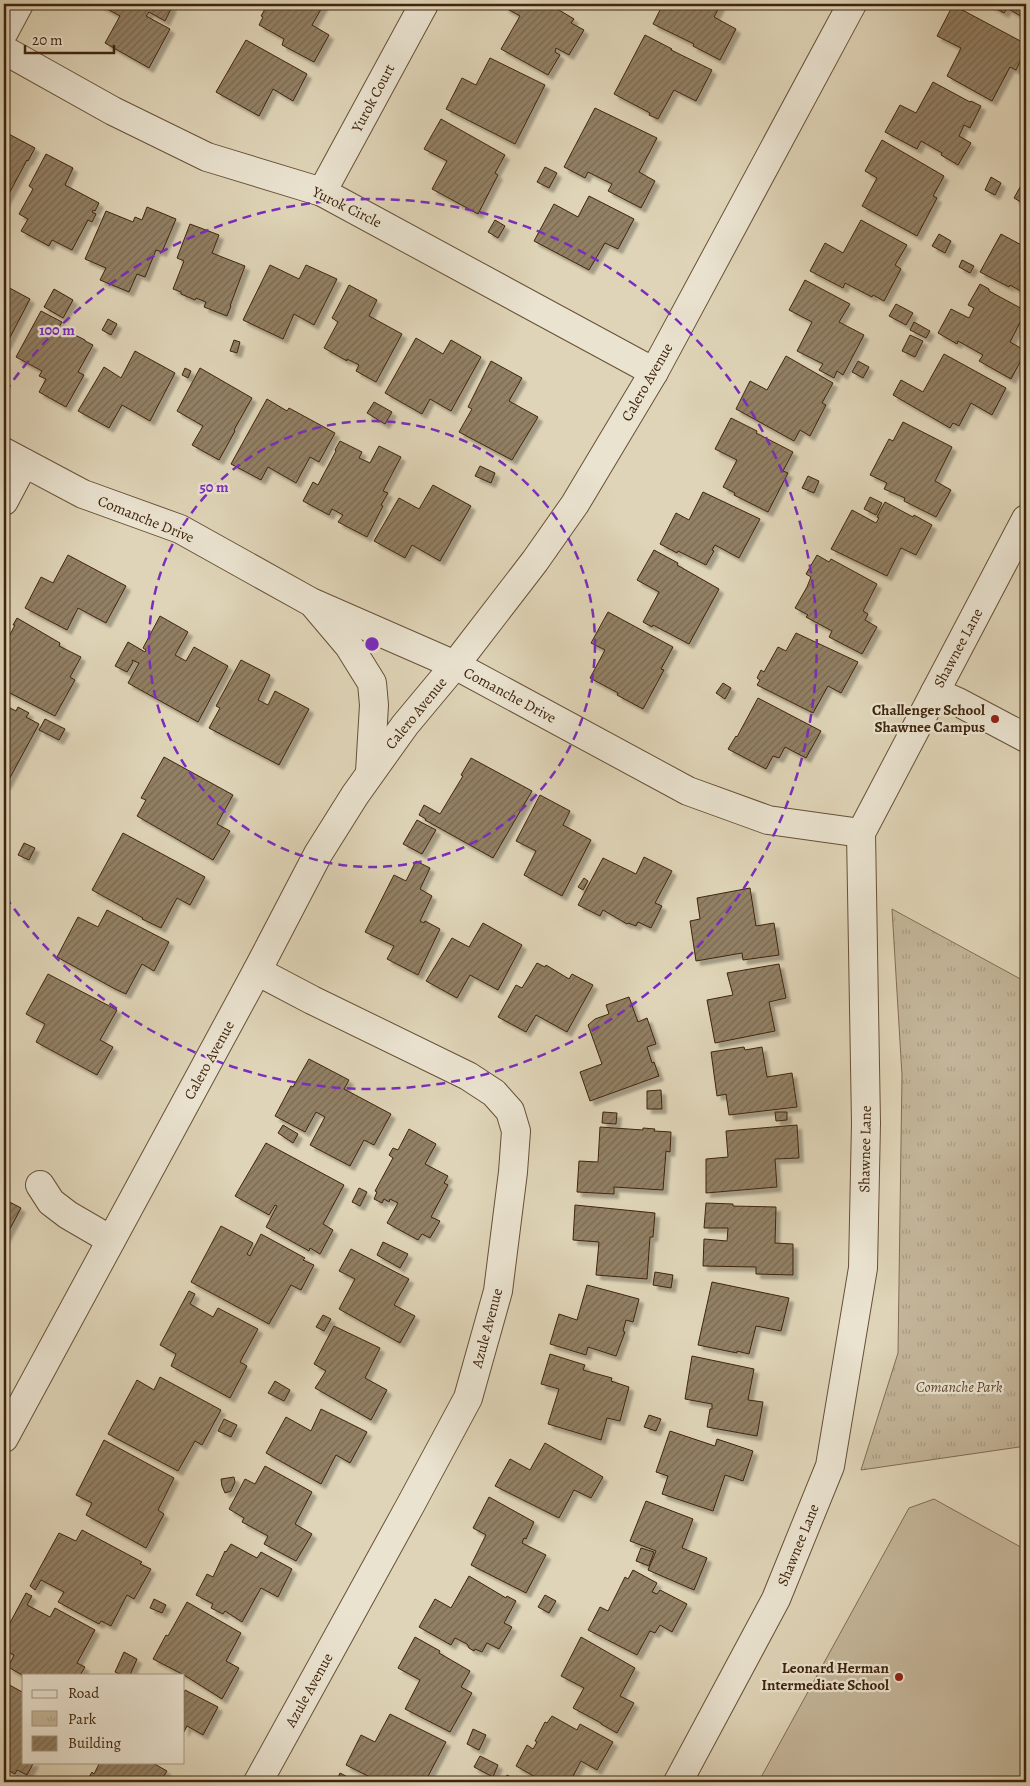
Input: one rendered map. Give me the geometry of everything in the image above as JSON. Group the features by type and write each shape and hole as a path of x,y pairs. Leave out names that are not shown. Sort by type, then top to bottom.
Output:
{"street":[{"path":"4,32 19,4"},
{"name":"Yurok Court","path":"322,192 424,4"},
{"name":"Calero Avenue","path":"5,1434 257,971 318,854 370,772 535,561 575,504 654,372 852,4"},
{"name":"Yurok Circle","path":"4,50 113,111 207,157 322,192 654,372"},
{"path":"4,502 14,458"},
{"name":"Comanche Drive","path":"14,458 83,494 180,529 311,602 455,665 688,791 768,820 861,833"},
{"name":"Shawnee Lane","path":"678,1782 776,1599 830,1466 863,1268 866,1123 861,833 1026,519"},
{"path":"311,602 349,646 372,683 374,705 370,772"},
{"path":"935,692 1026,738"},
{"name":"Azule Avenue","path":"257,971 468,1076 494,1093 510,1111 516,1131 514,1172 498,1291 468,1398 258,1782"},
{"path":"40,1186 51,1202 62,1211 111,1240"}],"green space":[{"name":"Comanche Park","path":"892,909 1026,982 1026,1446 861,1470 898,1353 902,1075"},
{"name":"Leonard Herman Intermediate School","path":"934,1499 1026,1550 1026,1782 759,1781 909,1508"}],"building":[{"path":"98,4 166,4 172,7 165,21 149,12 146,16 170,29 149,68 105,43 120,16"},
{"path":"268,4 324,4 312,25 329,35 314,62 282,45 284,39 259,25 263,17 261,16"},
{"path":"506,4 549,4 574,19 571,23 584,30 569,55 556,48 555,52 560,55 548,75 501,49 520,16 504,7"},
{"path":"663,4 721,4 714,17 736,29 720,60 693,46 694,44 653,24"},
{"path":"988,4 1026,4 1026,15 1024,18 1007,8 1004,13"},
{"path":"953,5 1026,44 1026,50 1016,70 1010,67 992,101 947,76 961,48 937,36"},
{"path":"645,35 712,70 696,101 674,90 658,119 614,94"},
{"path":"246,40 307,74 293,101 273,89 259,116 216,92"},
{"path":"490,58 545,85 515,144 446,109 462,78 476,85"},
{"path":"933,82 981,106 970,128 964,125 959,136 971,143 958,165 921,141 917,149 885,132 900,105 916,113"},
{"path":"595,108 657,138 639,172 655,181 641,208 608,191 612,184 588,172 585,178 564,167"},
{"path":"441,119 505,155 495,173 498,175 478,214 432,189 447,161 424,149"},
{"path":"5,132 35,148 4,203"},
{"path":"882,140 944,176 933,196 937,198 917,236 862,206 877,178 865,171"},
{"path":"46,154 73,168 65,185 99,203 95,211 93,210 92,212 96,214 92,222 88,220 72,250 52,240 49,246 21,231 28,219 19,214 33,189 29,186"},
{"path":"545,167 557,173 549,188 537,182"},
{"path":"1026,170 1026,205 1014,198 1024,180 1023,176"},
{"path":"991,177 1001,183 995,195 985,190"},
{"path":"589,196 634,219 618,249 605,243 589,270 534,241 554,204 578,217"},
{"path":"147,207 176,219 162,252 156,250 145,277 137,274 129,292 100,280 106,268 85,259 106,211 133,222 135,217 142,220"},
{"path":"495,220 505,226 498,238 488,232"},
{"path":"861,220 907,245 895,265 901,269 884,301 845,283 843,288 810,271 825,243 843,253"},
{"path":"190,224 219,235 212,253 245,266 227,316 204,307 206,302 196,298 195,300 173,289 184,261 177,258"},
{"path":"939,234 951,241 945,253 932,246"},
{"path":"1001,234 1025,247 1026,244 1026,294 980,272"},
{"path":"962,260 974,266 970,273 959,267"},
{"path":"270,265 299,279 306,265 337,279 314,325 294,314 283,339 243,320"},
{"path":"805,280 850,304 839,322 864,335 843,375 837,371 834,378 819,370 823,364 797,351 812,322 789,310"},
{"path":"980,284 1026,311 1010,342 1026,351 1011,379 979,361 983,355 958,341 957,344 938,333 951,309 969,318 974,308 968,305"},
{"path":"4,285 30,299 6,345 4,344"},
{"path":"349,285 377,300 369,316 402,334 376,382 356,371 359,365 347,359 347,361 324,348 338,322 332,318"},
{"path":"54,289 73,300 63,318 44,307"},
{"path":"896,304 913,313 906,325 889,316"},
{"path":"41,311 62,322 59,327 93,345 78,372 84,375 66,407 39,392 46,379 39,376 42,371 16,357"},
{"path":"108,319 117,324 111,335 102,330"},
{"path":"914,322 930,331 926,338 910,330"},
{"path":"910,335 923,341 915,357 902,351"},
{"path":"416,338 443,354 451,340 481,357 451,411 430,399 422,414 385,393"},
{"path":"234,340 240,342 237,353 230,351"},
{"path":"135,351 175,373 150,421 122,405 109,428 78,411 104,367 121,378"},
{"path":"944,354 1006,388 992,415 971,403 959,426 953,423 950,428 893,395 901,380 923,392"},
{"path":"786,356 833,383 822,403 826,405 810,436 800,430 794,441 736,409 750,381 767,390"},
{"path":"491,361 522,378 509,401 538,417 512,460 459,432 472,409 468,407"},
{"path":"858,361 869,367 863,378 852,372"},
{"path":"185,368 191,371 188,378 182,375"},
{"path":"200,368 252,398 219,460 192,445 203,426 177,411"},
{"path":"267,399 287,411 289,408 335,433 319,462 310,457 296,483 268,467 261,480 231,464"},
{"path":"374,402 392,412 385,424 367,413"},
{"path":"731,418 793,452 783,471 788,473 768,512 734,495 735,493 723,487 737,460 715,449"},
{"path":"903,422 952,447 935,481 951,490 936,517 904,501 905,498 884,489 887,483 870,475 889,439 893,441"},
{"path":"340,441 362,452 359,458 370,463 379,446 401,457 383,491 388,493 367,537 338,522 343,515 332,509 329,515 303,501 313,482 318,485"},
{"path":"480,466 495,473 491,483 475,476"},
{"path":"808,476 819,481 814,493 802,488"},
{"path":"433,485 471,506 440,561 412,545 405,558 374,541 399,498 419,509"},
{"path":"703,492 760,519 739,558 715,545 712,550 714,551 706,565 660,544 676,513 689,520"},
{"path":"870,497 882,503 876,515 864,509"},
{"path":"885,502 932,525 916,555 901,548 887,576 831,549 852,510 876,523"},
{"path":"654,550 719,589 689,644 653,625 652,627 643,622 659,592 637,580"},
{"path":"68,555 126,586 106,623 78,608 67,630 25,608 41,577 53,583"},
{"path":"817,555 829,562 831,559 877,584 863,611 868,614 865,620 877,627 862,654 829,637 832,631 806,617 808,615 795,608 807,587 811,577 806,574"},
{"path":"608,612 673,647 661,669 664,670 643,709 590,678 605,650 591,643"},
{"path":"160,616 188,632 175,655 186,661 194,647 228,666 198,722 128,683 139,663 132,660 133,662 127,672 115,666 128,642 145,652 146,650 143,648"},
{"path":"17,618 60,643 59,646 81,657 70,677 75,680 55,716 4,690 4,646"},
{"path":"796,633 858,662 841,693 828,686 813,713 757,685 760,680 757,678 761,670 764,672 778,647 786,651"},
{"path":"241,660 270,675 258,700 268,705 275,691 309,709 279,765 209,728 220,708 216,706"},
{"path":"723,683 731,688 725,699 716,693"},
{"path":"758,698 821,731 806,758 785,747 779,758 773,756 766,769 728,749 737,737"},
{"path":"4,703 16,711 18,707 29,713 26,717 39,724 6,785 4,784"},
{"path":"45,719 65,729 59,740 39,730"},
{"path":"164,757 233,795 217,824 230,831 213,860 137,816 146,800 141,798"},
{"path":"471,758 532,791 493,858 419,815 424,805 440,814 463,776 461,775"},
{"path":"540,795 570,811 563,825 591,840 562,896 524,875 536,851 516,841"},
{"path":"417,820 436,830 422,854 403,844"},
{"path":"123,833 205,877 190,905 177,898 161,928 92,890"},
{"path":"24,843 35,848 29,860 18,855"},
{"path":"644,857 672,871 655,903 662,906 651,928 638,922 636,926 627,924 603,910 600,916 578,905 603,858 636,874"},
{"path":"416,861 430,868 420,889 432,896 420,921 424,923 425,921 440,929 418,975 387,959 394,946 365,932 394,875 406,881"},
{"path":"584,878 588,881 583,890 578,887"},
{"path":"750,888 756,926 774,923 779,955 743,960 742,953 696,961 690,921 700,919 697,898"},
{"path":"107,910 169,942 154,971 142,964 126,994 57,957 78,917 98,927"},
{"path":"483,923 522,945 498,990 470,975 457,998 426,981 452,938 469,947"},
{"path":"537,963 545,967 546,965 569,979 572,974 593,985 567,1032 536,1015 526,1032 498,1017 516,985 522,988"},
{"path":"779,964 786,998 769,1002 775,1031 715,1043 707,1000 733,995 727,973"},
{"path":"48,974 117,1010 100,1040 113,1047 97,1075 36,1042 45,1024 26,1014"},
{"path":"629,997 638,1022 647,1018 656,1044 647,1047 659,1076 590,1101 580,1072 602,1064 588,1025 595,1019 609,1014 606,1005"},
{"path":"744,1047 745,1050 762,1047 767,1077 792,1073 797,1107 729,1115 726,1094 717,1096 711,1052"},
{"path":"309,1059 349,1080 344,1089 391,1114 374,1145 364,1140 350,1166 310,1145 325,1117 316,1112 305,1132 275,1116 291,1086 293,1087"},
{"path":"661,1090 662,1109 647,1109 647,1091"},
{"path":"603,1112 617,1113 616,1124 602,1123"},
{"path":"775,1112 787,1112 787,1120 776,1121"},
{"path":"283,1125 298,1134 293,1143 278,1133"},
{"path":"797,1125 799,1158 775,1159 777,1187 706,1193 706,1159 728,1157 726,1131"},
{"path":"600,1127 643,1130 643,1128 671,1132 670,1152 666,1151 663,1190 614,1187 614,1194 577,1192 579,1161 598,1162"},
{"path":"409,1129 436,1144 425,1164 448,1176 444,1183 448,1185 431,1217 440,1221 430,1238 422,1234 418,1240 387,1223 398,1203 390,1199 389,1202 384,1199 382,1203 374,1199 377,1192 375,1191 393,1158 389,1155 393,1148 398,1150"},
{"path":"266,1143 344,1185 323,1224 333,1230 320,1254 310,1248 309,1251 266,1227 277,1206 275,1205 269,1215 235,1196"},
{"path":"359,1188 367,1192 360,1206 352,1202"},
{"path":"4,1199 21,1208 4,1240"},
{"path":"706,1203 776,1207 775,1243 793,1244 793,1275 756,1274 756,1267 703,1266 704,1239 727,1241 728,1228 704,1228"},
{"path":"575,1205 655,1213 653,1237 650,1237 647,1279 596,1275 599,1242 573,1240"},
{"path":"221,1226 253,1243 247,1254 250,1256 261,1234 314,1265 301,1290 291,1285 269,1324 191,1282"},
{"path":"383,1242 408,1254 400,1268 377,1255"},
{"path":"351,1249 409,1279 394,1305 415,1316 400,1343 339,1309 355,1279 339,1271"},
{"path":"655,1272 673,1275 671,1288 653,1285"},
{"path":"712,1282 789,1298 781,1331 756,1326 749,1354 698,1345"},
{"path":"587,1285 639,1299 633,1322 626,1320 623,1331 625,1332 616,1356 588,1347 586,1355 550,1344 559,1314 577,1320"},
{"path":"189,1291 195,1294 190,1304 213,1317 218,1308 258,1329 240,1362 247,1366 230,1398 171,1366 176,1354 160,1345"},
{"path":"323,1315 331,1319 324,1331 316,1327"},
{"path":"334,1326 380,1348 365,1378 387,1390 371,1420 315,1388 326,1371 314,1364"},
{"path":"550,1354 585,1365 583,1370 612,1378 611,1381 629,1387 620,1421 607,1418 601,1440 548,1424 559,1389 541,1384"},
{"path":"692,1356 754,1369 748,1400 763,1402 757,1436 707,1427 712,1404 685,1399"},
{"path":"160,1377 221,1410 202,1445 195,1441 178,1471 108,1434 137,1380 154,1390"},
{"path":"275,1381 290,1390 284,1401 268,1393"},
{"path":"321,1409 367,1432 350,1463 336,1455 321,1484 266,1453 286,1417 311,1431"},
{"path":"649,1415 661,1419 656,1431 644,1427"},
{"path":"224,1419 237,1425 231,1437 218,1431"},
{"path":"670,1431 715,1446 717,1439 753,1451 743,1481 725,1475 713,1511 662,1494 668,1476 656,1472"},
{"path":"104,1440 174,1478 158,1510 164,1514 146,1548 86,1515 92,1503 76,1495"},
{"path":"545,1443 603,1477 591,1498 574,1490 559,1518 495,1486 510,1459 530,1470"},
{"path":"265,1466 312,1492 295,1524 312,1534 296,1561 264,1544 268,1536 242,1522 244,1518 229,1509 245,1479 255,1484"},
{"path":"234,1477 235,1482 231,1491 225,1493 221,1479"},
{"path":"489,1497 534,1522 522,1543 546,1555 526,1593 471,1565 486,1535 473,1528"},
{"path":"646,1501 693,1519 682,1548 707,1558 694,1590 648,1570 656,1551 630,1541"},
{"path":"82,1530 142,1562 140,1564 151,1569 134,1599 127,1595 111,1626 101,1621 99,1624 58,1602 64,1592 41,1580 35,1590 30,1586 59,1533 76,1541"},
{"path":"231,1544 257,1558 261,1552 292,1569 278,1597 261,1588 242,1622 225,1611 223,1614 211,1608 213,1604 196,1595 207,1574 213,1577 225,1551"},
{"path":"641,1548 654,1552 649,1566 636,1561"},
{"path":"633,1570 657,1583 652,1592 657,1594 660,1590 687,1604 672,1632 660,1625 655,1633 650,1631 637,1655 588,1630 600,1607 608,1611 625,1577 628,1579"},
{"path":"469,1576 506,1598 507,1596 516,1601 504,1623 512,1627 499,1649 487,1643 482,1652 475,1649 474,1651 467,1644 455,1638 451,1645 419,1627 435,1599 451,1608"},
{"path":"26,1593 32,1596 27,1605 50,1617 55,1608 95,1630 77,1663 85,1667 81,1674 22,1675 8,1667 14,1655 4,1650 4,1634"},
{"path":"545,1595 556,1601 549,1613 538,1607"},
{"path":"154,1599 166,1605 162,1613 150,1608"},
{"path":"187,1602 241,1633 226,1661 239,1668 222,1699 185,1674 153,1659 166,1635 168,1636"},
{"path":"415,1637 470,1671 461,1687 472,1693 450,1732 405,1709 420,1680 398,1668"},
{"path":"581,1637 635,1668 620,1696 634,1703 617,1733 573,1708 584,1688 561,1676"},
{"path":"124,1652 137,1659 130,1674 115,1672"},
{"path":"4,1682 22,1692 22,1764 33,1764 27,1775 17,1770 15,1774 4,1768"},
{"path":"185,1690 218,1707 203,1735 187,1726 185,1730"},
{"path":"390,1714 446,1742 425,1782 380,1782 346,1765 361,1735 375,1742"},
{"path":"552,1716 577,1730 580,1724 613,1742 597,1770 581,1761 570,1782 544,1782 516,1766 527,1745 533,1749 545,1722 547,1723"},
{"path":"473,1729 486,1735 479,1750 467,1744"},
{"path":"480,1756 498,1765 493,1777 474,1767"},
{"path":"99,1764 155,1764 167,1771 160,1782 86,1782 92,1772 94,1774"},
{"path":"340,1773 357,1782 336,1782"},
{"path":"507,1775 521,1782 503,1782"}],"place":[{"name":"Challenger School Shawnee Campus","path":"995,719"},
{"name":"Leonard Herman Intermediate School","path":"899,1677"}]}
